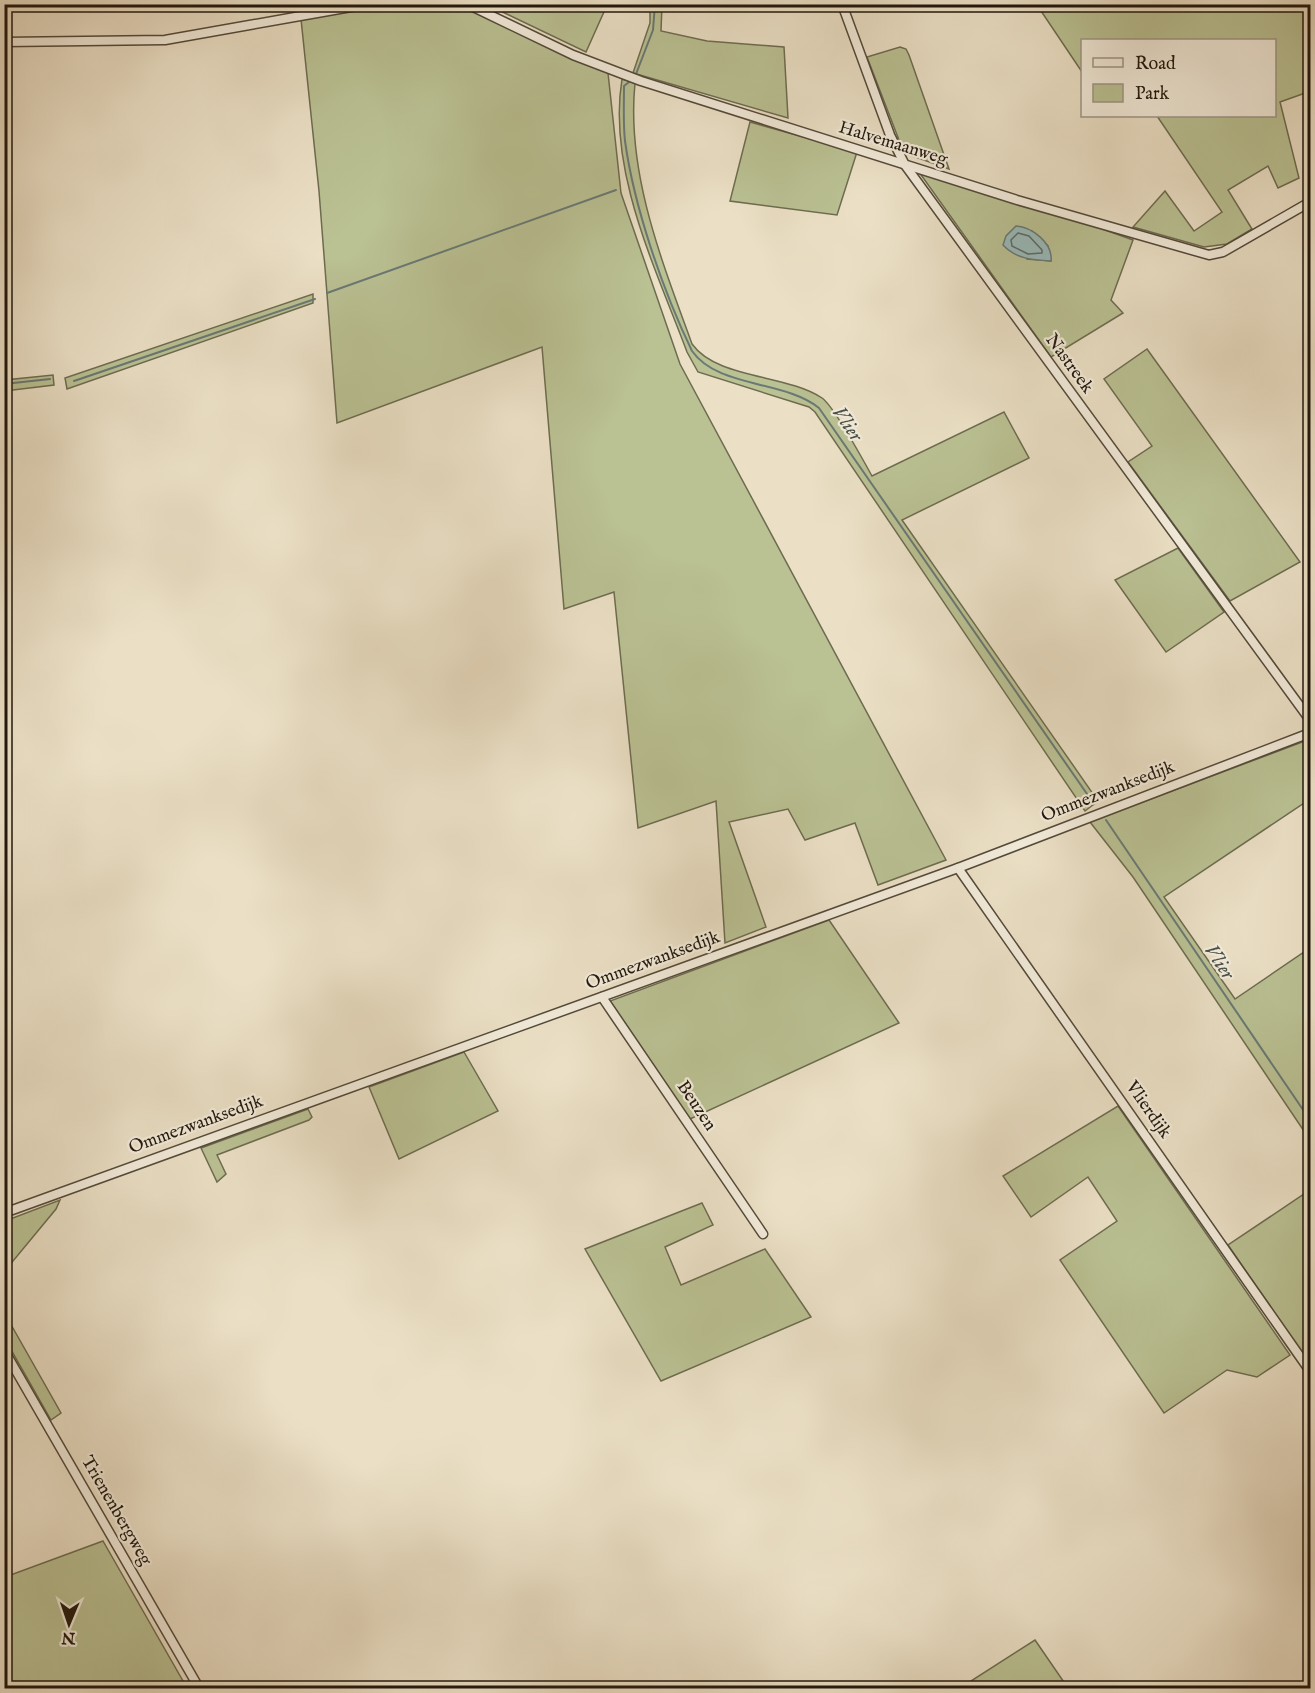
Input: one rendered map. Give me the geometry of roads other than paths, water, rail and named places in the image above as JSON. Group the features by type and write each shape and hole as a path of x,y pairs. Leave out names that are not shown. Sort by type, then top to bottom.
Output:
{"street":[{"path":"4,42 165,40 368,4"},
{"name":"Halvemaanweg","path":"467,4 618,74 905,165 1209,255 1223,252 1311,202"},
{"name":"Nastreek","path":"842,4 890,135 905,165 1311,720"},
{"name":"Ommezwanksedijk","path":"4,1214 182,1147 958,868 1311,733"},
{"name":"Vlierdijk","path":"958,868 1311,1371"},
{"name":"Beuzen","path":"602,997 763,1234"},
{"name":"Trienenbergweg","path":"4,1350 199,1689"}],"water":[{"path":"1016,226 1028,229 1045,242 1051,254 1051,261 1019,256 1003,245 1006,236"}],"waterway":[{"name":"Vlier","path":"636,74 653,30 655,4"},
{"name":"Vlier","path":"629,82 624,86 624,127 635,193 660,276 692,351 703,363 718,372 788,392 819,408 1094,804"},
{"path":"327,293 616,190"},
{"path":"74,381 315,299"},
{"path":"4,384 50,379"},
{"name":"Vlier","path":"1106,820 1310,1120"}]}
